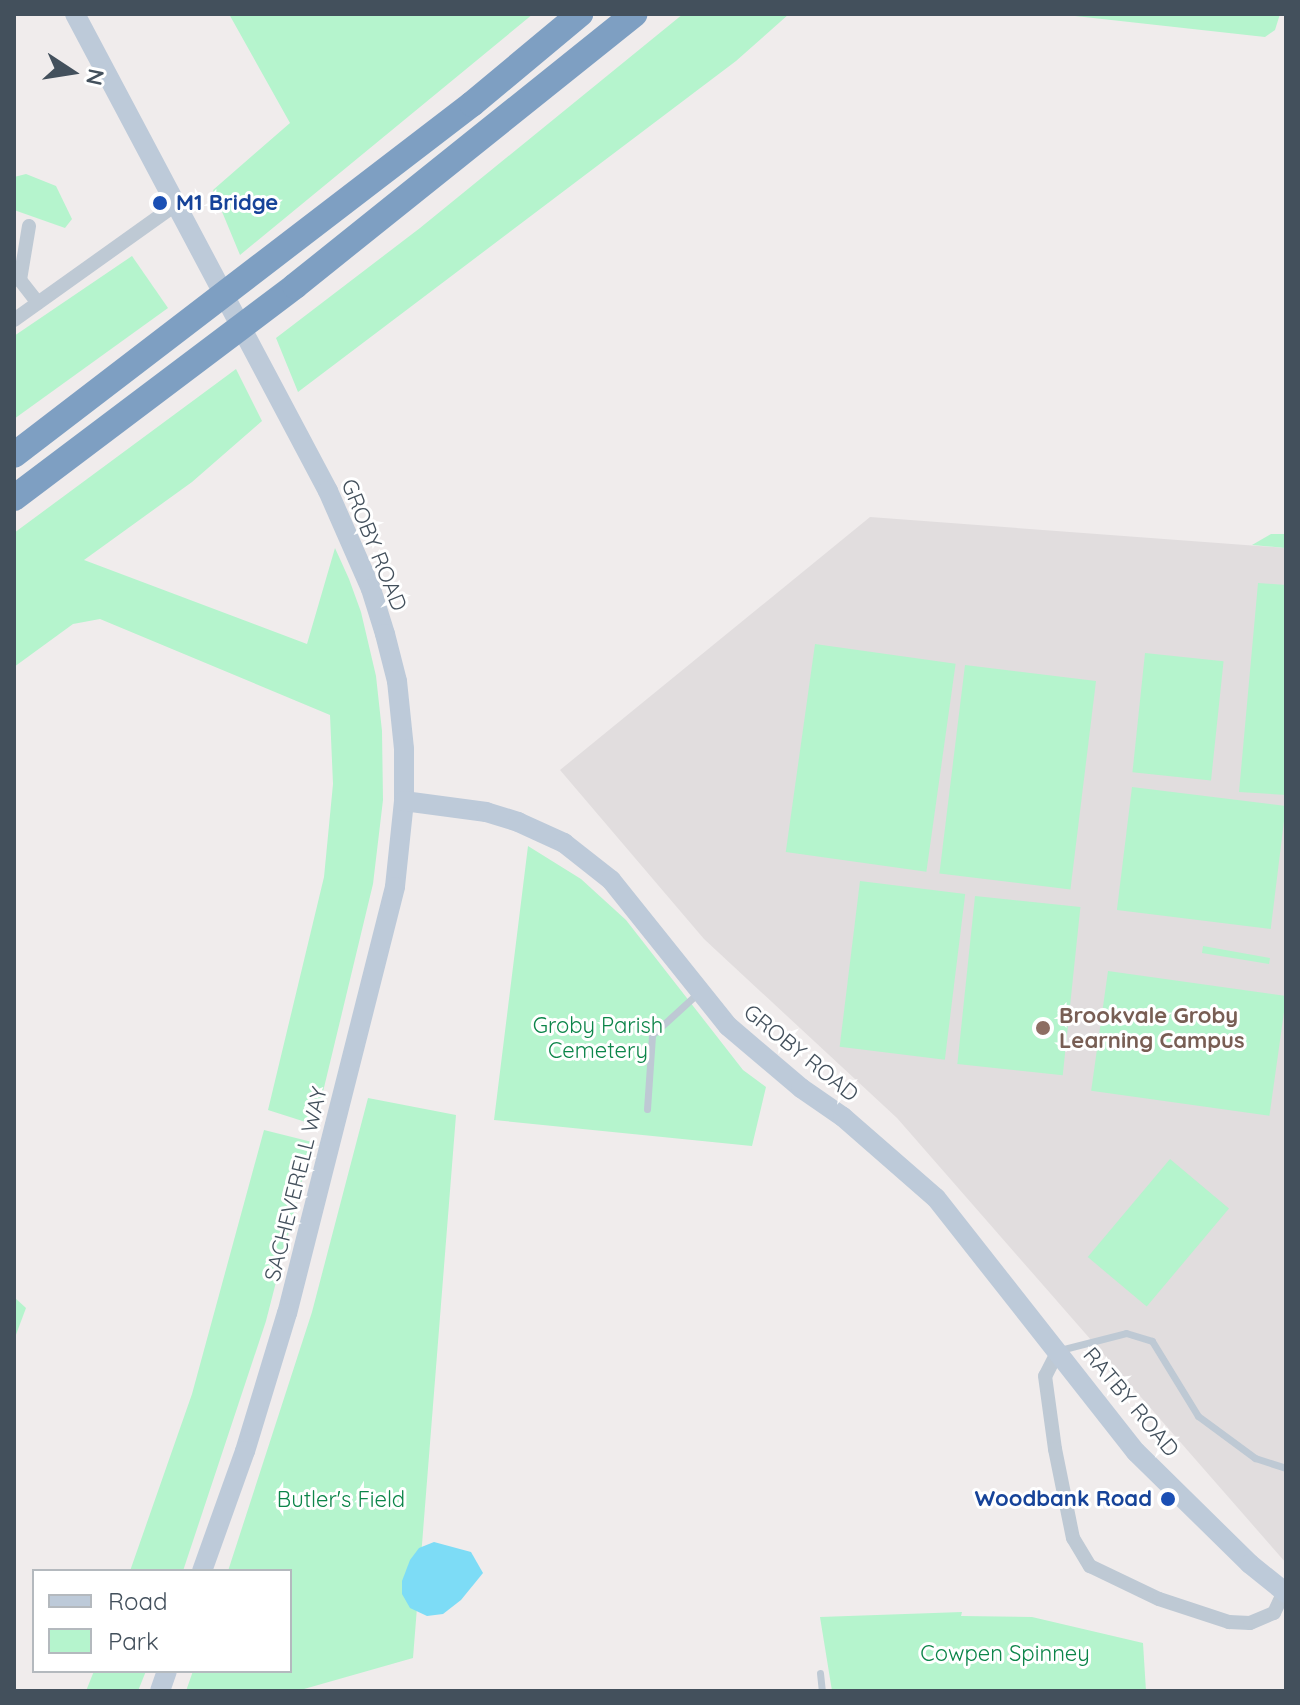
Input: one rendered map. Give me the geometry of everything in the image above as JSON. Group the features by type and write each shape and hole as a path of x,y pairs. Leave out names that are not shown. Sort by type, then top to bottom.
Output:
{"highway":[{"path":"14,455 459,113 580,14"},
{"path":"14,498 295,286 635,14"}],"street":[{"name":"GROBY ROAD","path":"75,14 328,491 371,589 397,681 404,749 404,801 486,812 564,843 619,888 728,1026 762,1056 843,1117 936,1198 1058,1351"},
{"path":"14,320 175,205"},
{"path":"29,226 20,280 38,303"},
{"name":"SACHEVERELL WAY","path":"203,1569 258,1409 311,1227 395,887 404,801"},
{"name":"RATBY ROAD","path":"1058,1351 1136,1452 1285,1593 1274,1613 1250,1623 1229,1622 1159,1599 1090,1566 1073,1538 1055,1449 1045,1376 1058,1351"}],"lane":[{"path":"647,1109 652,1035 699,992"},
{"path":"1058,1351 1126,1333 1152,1341 1198,1416 1255,1458 1286,1468"},
{"path":"820,1673 822,1691"}],"shaded area":[{"name":"Brookvale Groby Learning Campus","path":"870,517 1286,548 1286,1563 897,1118 704,939 560,770"}],"green space":[{"path":"229,14 533,14 240,255 213,190 290,123"},
{"path":"683,14 789,14 736,61 298,392 276,338 420,228"},
{"path":"1057,14 1280,14 1275,30 1265,37"},
{"path":"26,174 56,186 72,219 65,228 14,210 14,177"},
{"path":"132,256 168,308 14,419 14,336"},
{"path":"236,369 262,421 192,482 84,560 307,644 335,548 349,579 361,612 376,676 382,731 383,800 373,884 315,1125 268,1110 324,877 333,784 330,715 100,619 73,624 14,667 14,533"},
{"path":"1271,534 1286,534 1286,548 1252,545"},
{"path":"1258,583 1286,585 1286,795 1239,792"},
{"path":"815,644 956,664 926,872 786,852"},
{"path":"1145,653 1224,661 1211,781 1132,772"},
{"path":"965,665 1096,681 1070,890 939,873"},
{"path":"1132,787 1286,806 1271,929 1117,910"},
{"name":"Groby Parish Cemetery","path":"528,846 581,879 626,920 743,1070 766,1087 752,1146 494,1120"},
{"path":"860,881 965,894 945,1060 840,1047"},
{"path":"975,896 1080,907 1063,1075 957,1064"},
{"path":"1203,946 1270,958 1269,964 1202,953"},
{"path":"1108,971 1286,996 1269,1116 1091,1091"},
{"name":"Butler's Field","path":"368,1098 456,1115 413,1658 297,1691 186,1691 192,1673 292,1673 292,1569 229,1569 312,1312"},
{"path":"264,1130 312,1142 266,1321 184,1569 131,1569 192,1394"},
{"path":"1170,1159 1229,1208 1147,1307 1088,1257"},
{"path":"14,1297 26,1308 14,1340"},
{"name":"Cowpen Spinney","path":"962,1612 961,1616 1032,1617 1143,1643 1146,1691 832,1691 820,1617"},
{"path":"93,1673 145,1673 138,1691 86,1691"}],"water":[{"path":"434,1542 471,1552 483,1573 461,1600 443,1614 427,1616 410,1608 402,1594 402,1581 410,1560 419,1548"}],"place":[{"name":"M1 Bridge","path":"160,203"},
{"name":"Brookvale Groby Learning Campus","path":"1043,1028"},
{"name":"Woodbank Road","path":"1168,1499"}]}
